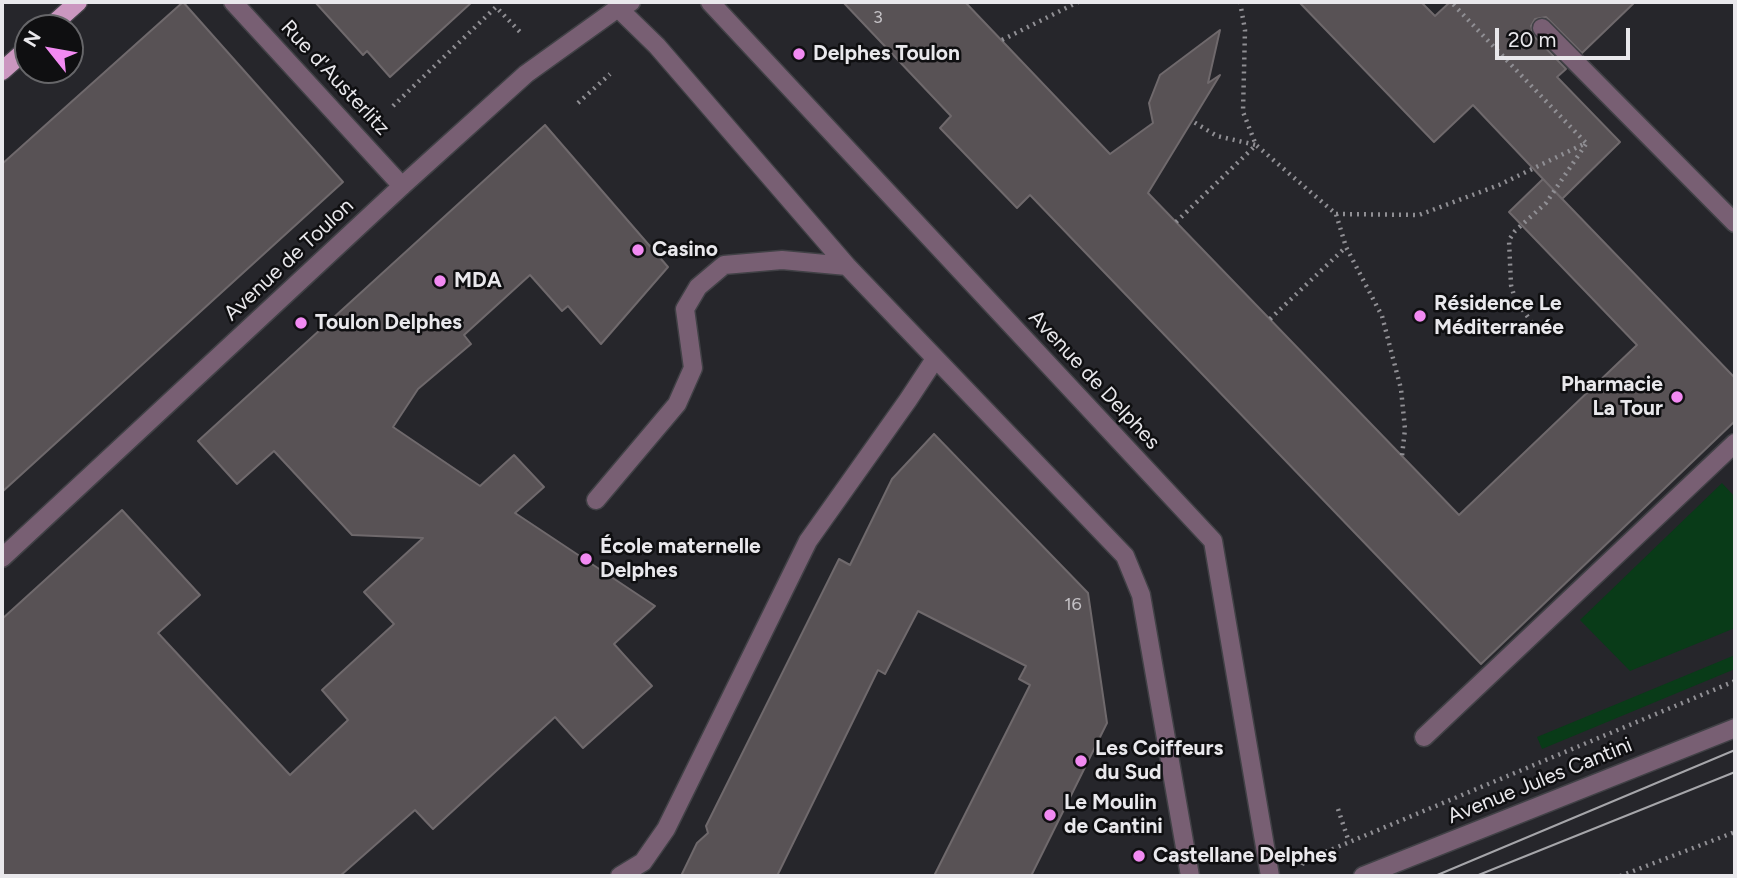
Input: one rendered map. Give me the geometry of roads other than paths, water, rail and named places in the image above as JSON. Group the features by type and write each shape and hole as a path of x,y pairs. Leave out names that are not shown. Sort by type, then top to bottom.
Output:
{"main road":[{"path":"65,14 78,2"}],"street":[{"name":"Rue d'Austerlitz","path":"233,2 402,186"},
{"name":"Avenue de Delphes","path":"710,2 1213,541 1270,876"},
{"name":"Avenue de Toulon","path":"3,554 402,186 542,61 624,4"},
{"path":"624,4 847,266 1125,556 1141,595 1189,876"},
{"path":"1542,28 1735,223"},
{"path":"596,500 677,404 693,368 685,309 698,287 724,265 782,260 847,266"},
{"path":"620,876 643,862 666,829 808,541 935,359"},
{"path":"1424,737 1735,443"},
{"name":"Avenue Jules Cantini","path":"1363,876 1735,728"}],"tram line":[{"path":"1435,876 1735,750"},
{"path":"1476,876 1735,772"}],"place":[{"name":"Delphes Toulon","path":"799,54"},
{"name":"Casino","path":"638,250"},
{"name":"MDA","path":"440,281"},
{"name":"Résidence Le Méditerranée","path":"1420,316"},
{"name":"Toulon Delphes","path":"301,323"},
{"name":"Pharmacie La Tour","path":"1677,397"},
{"name":"École maternelle Delphes","path":"586,559"},
{"name":"Les Coiffeurs du Sud","path":"1081,761"},
{"name":"Le Moulin de Cantini","path":"1050,815"},
{"name":"Castellane Delphes","path":"1139,856"}]}
